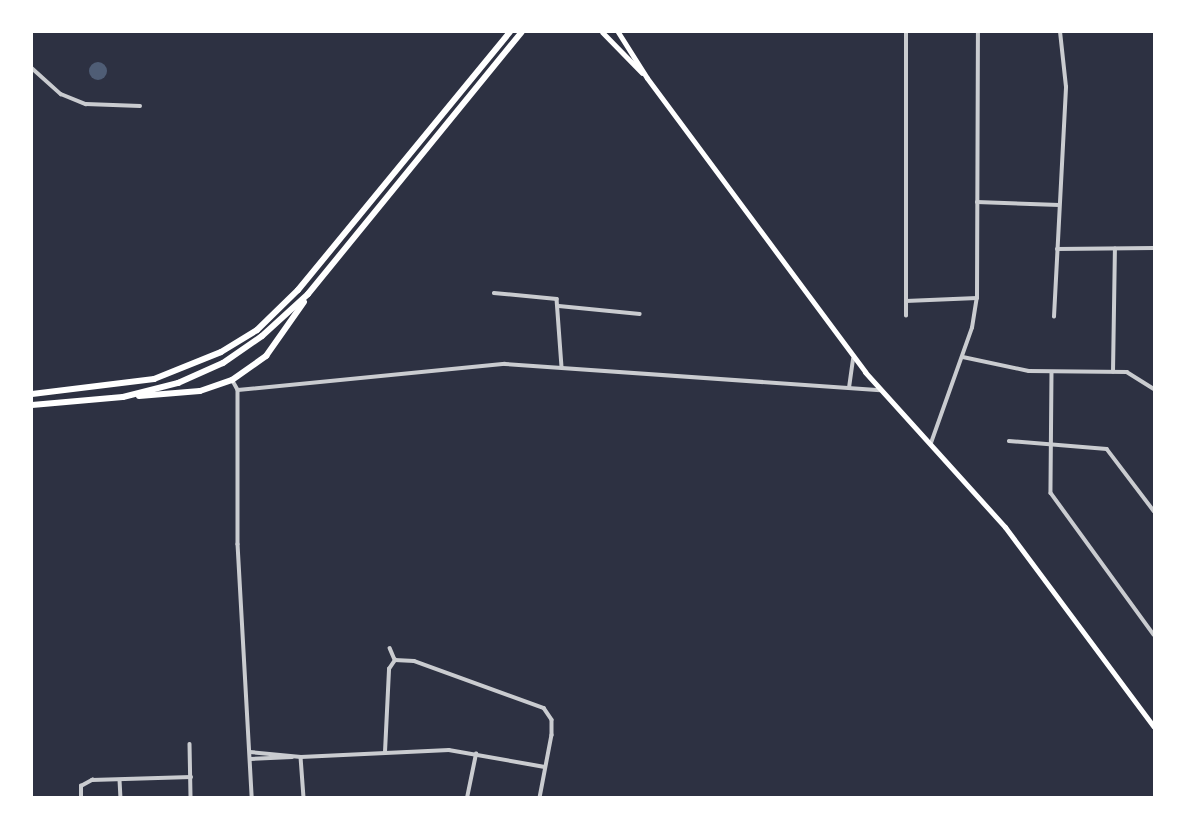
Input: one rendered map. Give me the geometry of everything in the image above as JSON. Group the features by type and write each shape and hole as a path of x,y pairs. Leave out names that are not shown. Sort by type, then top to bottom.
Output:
{"highway":[{"path":"32,394 154,379 221,352 257,330 299,289 510,32"},
{"path":"32,405 200,391 232,380 266,356 308,294 522,32"},
{"path":"123,397 178,383 223,363 308,294"}],"main road":[{"path":"602,32 647,78"},
{"path":"618,32 647,78 880,390 1005,527 1154,727"}],"street":[{"path":"906,32 906,316"},
{"path":"931,443 963,356 977,298 978,32"},
{"path":"1054,317 1066,87 1060,32"},
{"path":"32,68 61,94 86,104 140,106"},
{"path":"977,202 1060,205"},
{"path":"1057,249 1154,248"},
{"path":"1113,372 1115,249"},
{"path":"494,293 550,296 557,299 562,367"},
{"path":"906,301 977,298"},
{"path":"559,306 640,314"},
{"path":"849,388 854,356"},
{"path":"963,356 1012,369 1137,375 1154,389"},
{"path":"238,390 485,365 562,367 880,390"},
{"path":"1052,372 1050,442 1054,499 1154,635"},
{"path":"232,380 238,390 238,544 252,797"},
{"path":"1009,441 1050,442 1107,449 1154,511"},
{"path":"385,752 386,678 395,660 390,648"},
{"path":"395,660 414,661 538,702 552,720 540,797"},
{"path":"190,744 191,797"},
{"path":"250,752 292,757"},
{"path":"251,759 385,752 476,754 545,767"},
{"path":"467,797 476,754"},
{"path":"301,757 304,797"},
{"path":"81,797 85,782 191,777"},
{"path":"120,780 121,797"}],"water":[{"path":"98,62 104,65 107,71 104,77 98,80 92,77 89,71 92,65"}]}
